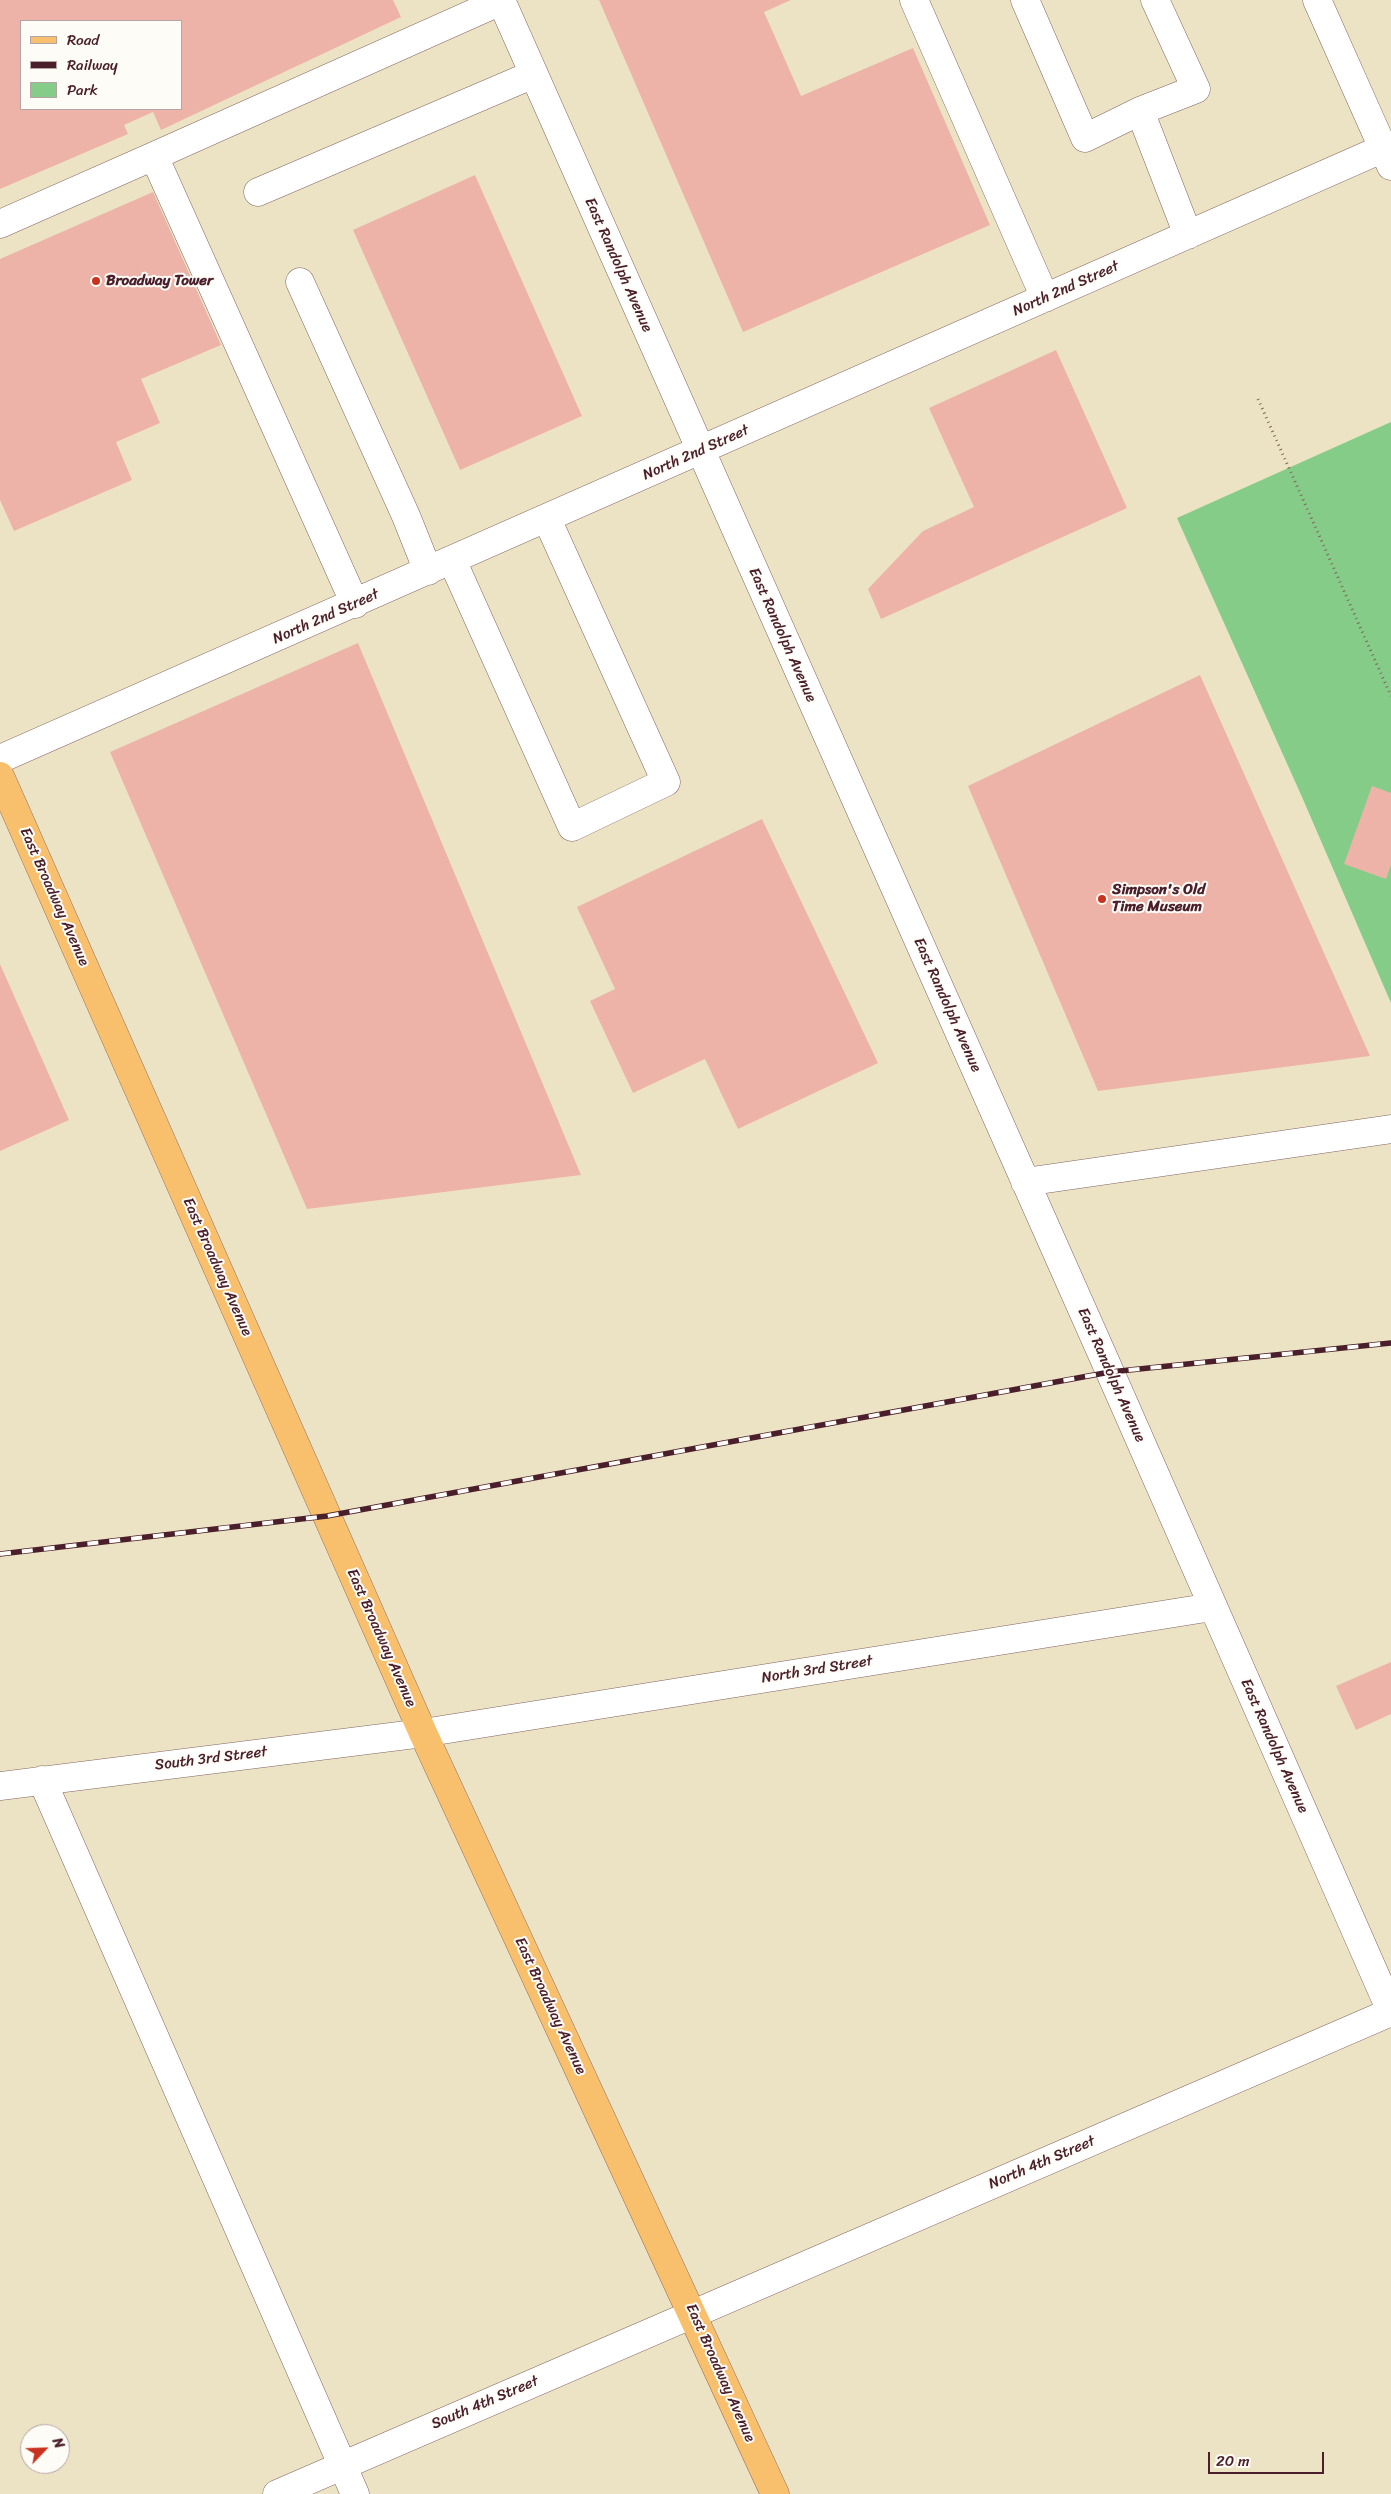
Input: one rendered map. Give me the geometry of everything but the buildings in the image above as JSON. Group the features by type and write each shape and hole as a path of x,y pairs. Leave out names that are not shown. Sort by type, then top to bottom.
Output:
{"main road":[{"name":"East Broadway Avenue","path":"0,776 423,1733 775,2494"}],"street":[{"path":"914,0 1045,298"},
{"path":"1025,0 1085,138 1140,111 1196,88 1155,0"},
{"path":"1317,0 1388,153"},
{"path":"0,224 501,1"},
{"name":"East Randolph Avenue","path":"501,1 1389,2003"},
{"path":"258,192 534,74"},
{"path":"1140,111 1188,234"},
{"name":"North 2nd Street","path":"0,759 355,604 1188,234 1388,153"},
{"path":"154,156 355,604"},
{"path":"300,282 440,566 572,827 666,782 547,519"},
{"path":"1025,1182 1391,1130"},
{"name":"North 3rd Street","path":"423,1733 1212,1606"},
{"name":"South 3rd Street","path":"0,1786 423,1733"},
{"path":"42,1780 355,2494"},
{"name":"North 4th Street","path":"693,2314 1389,2003"},
{"name":"South 4th Street","path":"277,2494 342,2464 693,2314"}],"path":[{"path":"1258,399 1391,696"}],"green space":[{"path":"1391,422 1391,1003 1302,797 1177,518"}],"railway":[{"path":"0,1554 327,1516 1110,1372 1391,1343"}],"place":[{"name":"Broadway Tower","path":"96,281"},
{"name":"Simpson's Old Time Museum","path":"1102,899"}]}
